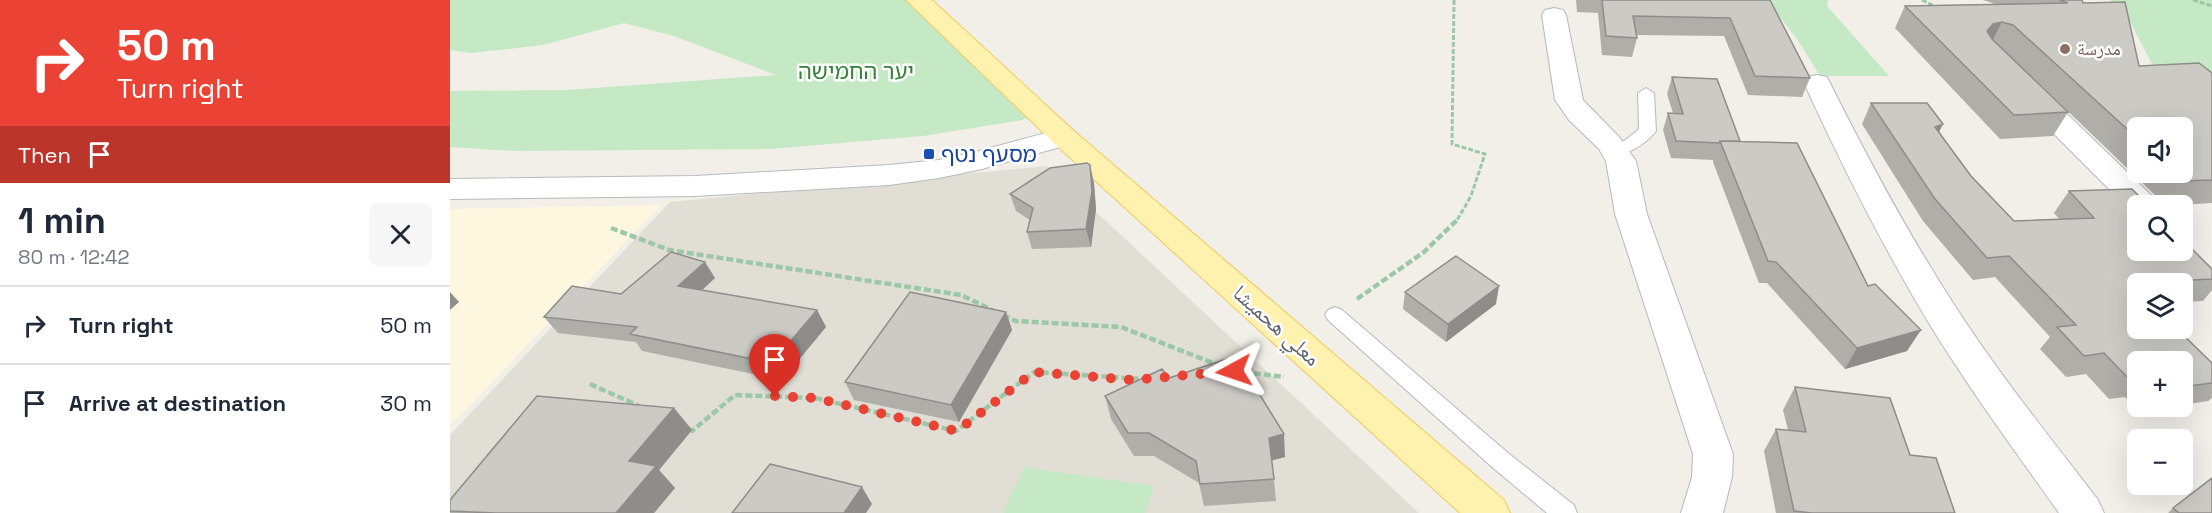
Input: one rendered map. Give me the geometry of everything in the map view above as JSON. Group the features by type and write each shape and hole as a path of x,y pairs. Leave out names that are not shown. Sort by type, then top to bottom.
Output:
{"main road":[{"name":"معلي هحميشا","path":"918,0 1065,137 1489,513"}],"street":[{"path":"1554,15 1569,100 1579,114 1614,150 1621,161 1631,214 1713,454 1712,477 1702,513"},
{"path":"2007,72 2133,195"},
{"path":"1817,83 1852,157 1943,315 2083,513"},
{"path":"450,189 695,186 889,175 939,169 982,160 1065,137"}],"lane":[{"path":"1614,150 1630,145 1648,131 1646,93"},
{"path":"1335,315 1500,460 1565,513"}],"path":[{"path":"1335,315 1439,240 1460,217 1470,198 1485,154 1452,144 1454,0"},
{"path":"1922,0 1944,12"},
{"path":"2193,0 2212,6"},
{"path":"611,228 669,250 961,295 1016,321 1120,327 1224,367"},
{"path":"681,426 692,430 735,394 815,398 957,431 1034,372 1144,379"},
{"path":"590,384 641,407"}],"shaded area":[{"path":"1047,166 1419,513 450,513 450,435 670,202"},
{"path":"661,205 450,426 450,209"}],"green space":[{"name":"יער החמישה","path":"450,0 921,0 1047,106 1022,120 923,136 770,149 516,151 450,147 450,91 567,90 776,75 674,36 624,23 543,45 471,53 450,50"},
{"path":"1767,0 1828,0 1827,6 1889,76 1820,76 1799,42"},
{"path":"2110,0 2212,0 2212,81 2160,79 2126,14"},
{"path":"1024,467 1154,486 1145,513 1003,513"}],"building":[{"path":"1602,0 1770,0 1810,78 1755,76 1730,18 1633,16 1637,38 1606,36"},
{"path":"2059,0 2082,0 2083,3 2125,2 2139,66 2199,63 2212,73 2212,180 2193,181 2193,117 2127,117 2127,129 2013,25 2002,22 1993,24 1987,31 1992,39 2068,112 2014,115 1905,6 2068,3"},
{"path":"1672,77 1717,79 1740,141 1720,141 1719,143 1676,141 1668,113 1683,114"},
{"path":"1871,103 1927,103 1943,124 1935,127 1971,176 2014,221 2094,218 2069,191 2132,189 2138,195 2127,195 2127,261 2193,261 2193,250 2212,269 2212,279 2193,280 2193,273 2127,273 2127,339 2187,339 2212,363 2212,383 2193,386 2193,351 2127,351 2127,377 2104,353 2084,356 2057,327 2076,325 2009,256 1987,258 1935,199"},
{"path":"1720,141 1797,143 1868,286 1875,284 1921,330 1857,348 1776,262 1768,261"},
{"path":"1087,163 1090,165 1092,191 1086,229 1027,232 1033,208 1010,194 1050,168"},
{"path":"671,252 705,262 678,286 817,310 772,363 630,334 637,327 544,317 572,286 621,294"},
{"path":"1456,256 1499,286 1448,324 1405,292"},
{"path":"910,292 1006,312 951,405 845,382"},
{"path":"1236,356 1284,434 1269,438 1274,479 1200,484 1196,461 1149,433 1128,433 1105,396 1162,369 1169,378"},
{"path":"1795,387 1890,398 1910,455 1936,458 1955,513 1794,511 1776,429 1806,432"},
{"path":"537,396 674,408 629,461 656,466 616,513 450,511 450,500"},
{"path":"770,464 862,487 844,513 732,513"},
{"path":"2212,478 2212,513 2179,513 2173,508 2193,495"}],"place":[{"name":"مدرسة","path":"2065,49"},
{"name":"מסעף נטף","path":"929,154"}],"route":[{"path":"775,396 815,398 957,431 1034,372 1133,380 1234,371"}]}
